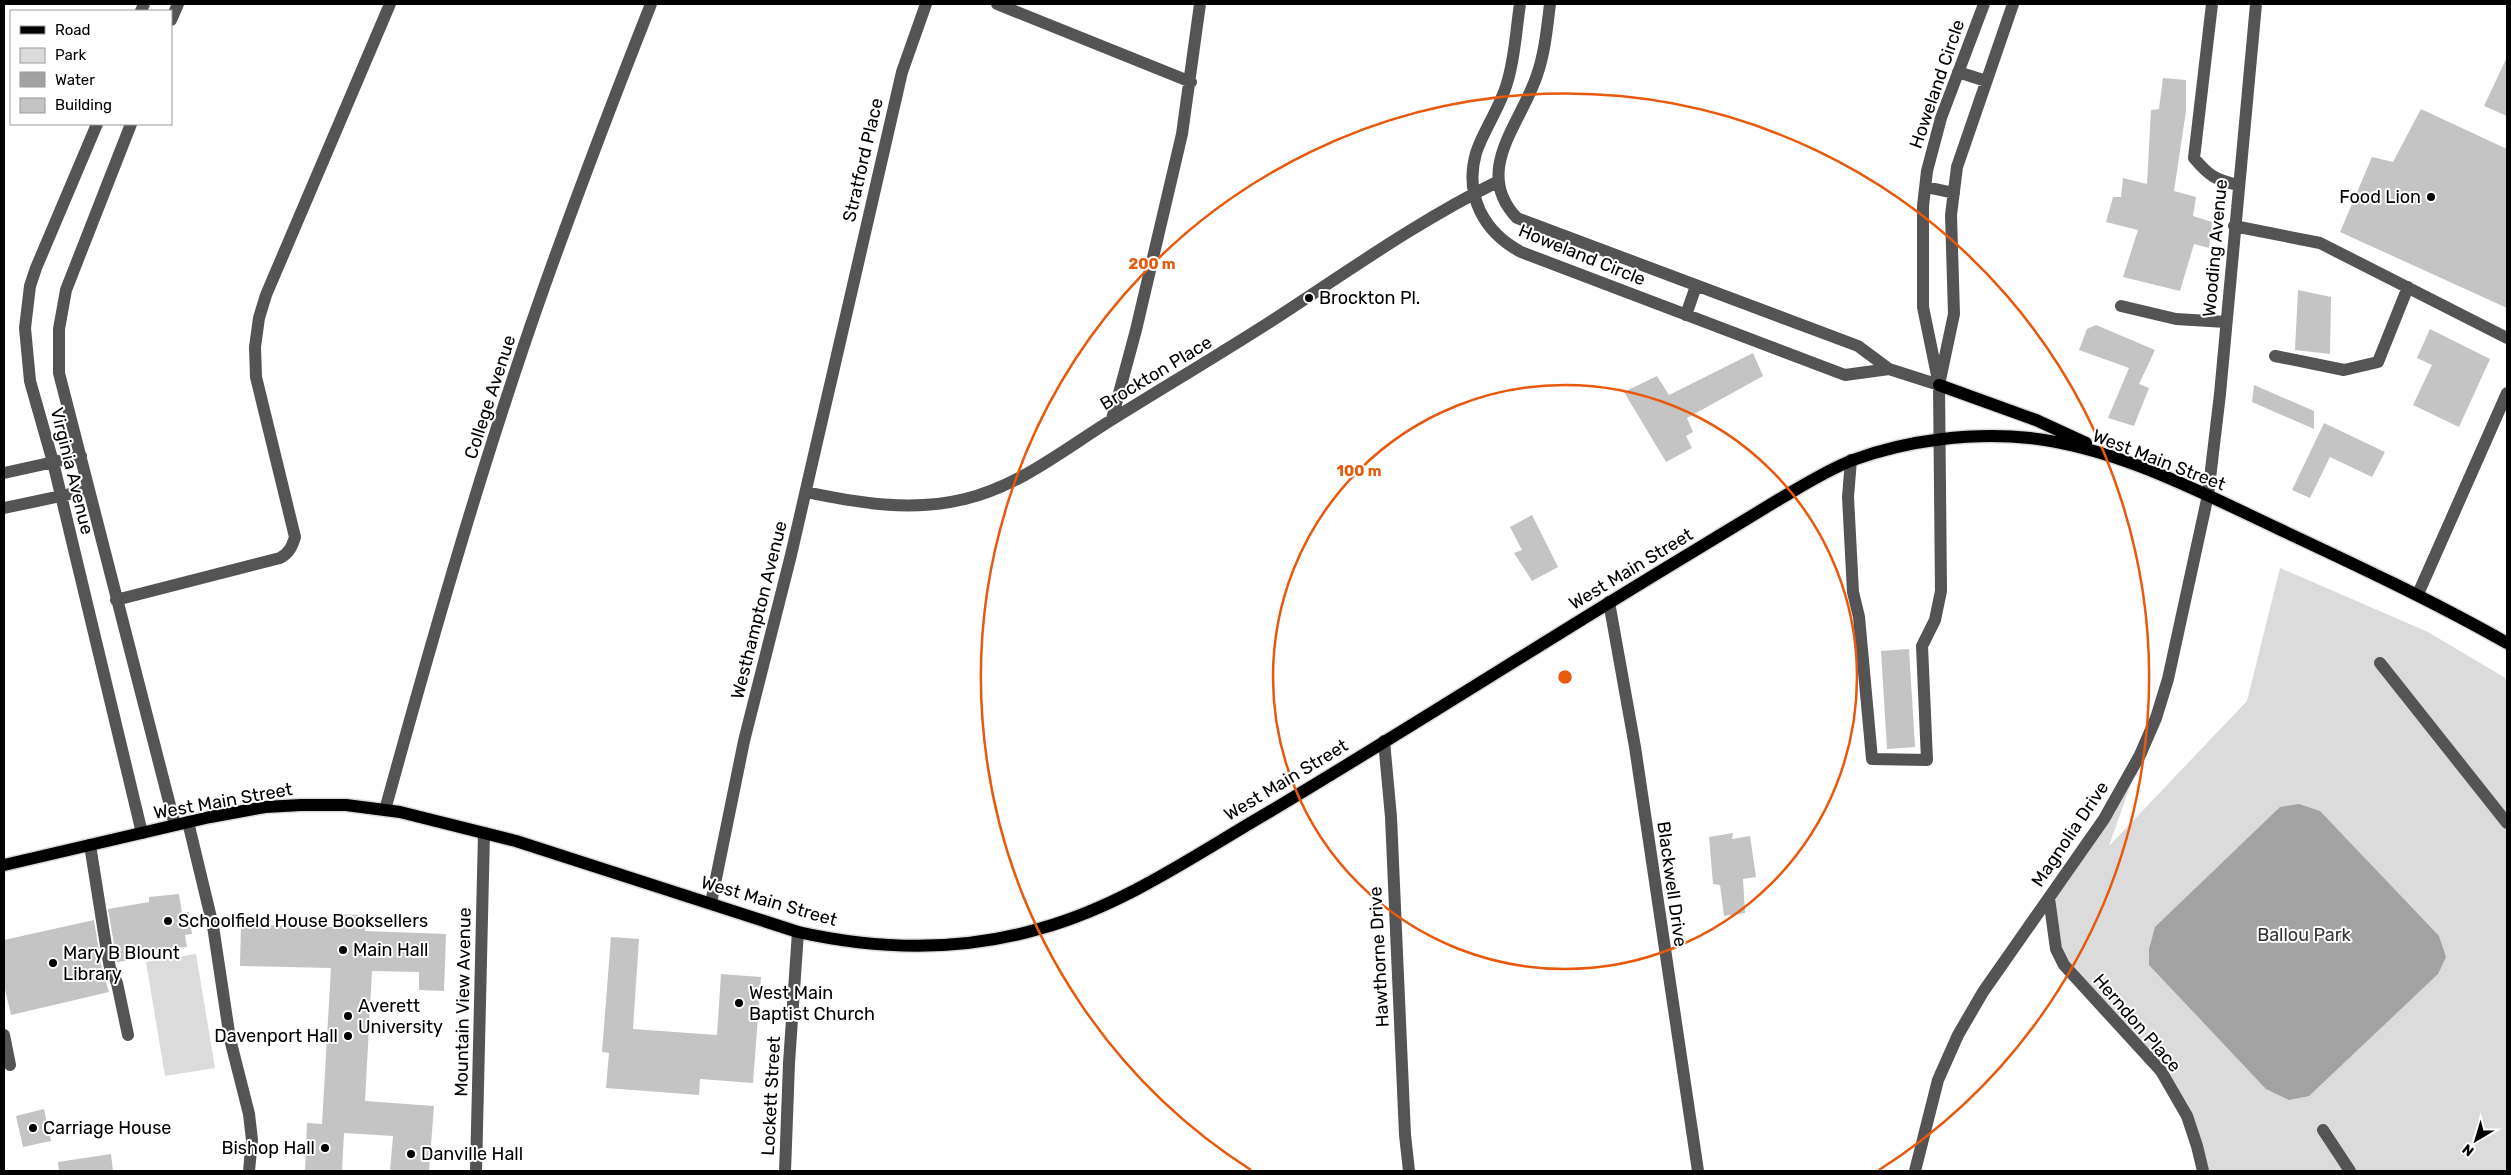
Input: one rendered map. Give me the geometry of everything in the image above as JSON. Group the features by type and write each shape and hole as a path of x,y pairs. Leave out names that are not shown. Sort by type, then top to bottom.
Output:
{"main road":[{"path":"1939,385 2036,420 2127,462"},
{"name":"West Main Street","path":"4,865 188,822 265,807 301,804 346,805 386,810 484,833 798,932 832,939 914,946 996,939 1040,929 1083,915 1124,896 1384,741 1800,487 1851,460 1882,450 1940,440 1995,436 2030,438 2072,445 2127,462 2208,496 2418,594 2507,644"}],"street":[{"path":"172,18 178,4"},
{"path":"116,600 280,558 288,553 293,545 295,537 256,377 255,347 259,318 266,295 390,4"},
{"name":"College Avenue","path":"386,810 432,640 546,280 651,4"},
{"name":"Stratford Place","path":"844,327 902,72 926,4"},
{"path":"997,4 1191,82"},
{"path":"1112,419 1136,330 1180,143 1191,82 1200,4"},
{"name":"Howeland Circle","path":"1520,4 1508,82 1498,109 1477,152 1472,172 1474,194 1490,230 1504,243 1521,252 1845,375 1889,369"},
{"path":"1497,182 1505,143 1531,91 1542,60 1550,4"},
{"name":"Howeland Circle","path":"1851,460 1848,497 1853,592 1858,617 1872,759 1927,760 1922,646 1935,620 1941,591 1940,440 1939,385 1923,307 1923,206 1932,149 1958,72 1984,4"},
{"name":"Howeland Circle","path":"1939,385 1954,314 1952,215 1957,166 2013,4"},
{"path":"2212,4 2194,158 2207,173 2219,180 2238,185"},
{"name":"Wooding Avenue","path":"2208,496 2220,394 2234,226 2256,4"},
{"path":"1958,72 1986,81"},
{"name":"Virginia Avenue","path":"97,125 36,268 27,305 25,328 30,381 53,462 142,833"},
{"name":"Virginia Avenue","path":"131,125 74,267 62,308 59,329 59,373 175,825"},
{"name":"Howeland Circle","path":"1497,182 1501,197 1517,218 1858,346 1889,369 1939,385"},
{"name":"Brockton Place","path":"806,492 853,502 893,506 925,505 964,499 990,491 1025,474 1112,419 1204,365 1406,233 1497,182"},
{"path":"1926,187 1954,193"},
{"path":"2234,226 2320,243 2507,338"},
{"path":"1686,315 1696,286"},
{"path":"2275,356 2344,370 2378,362 2408,287"},
{"path":"2121,306 2176,319 2226,322"},
{"name":"Westhampton Avenue","path":"711,903 744,741 806,492 844,327"},
{"path":"2418,594 2507,393"},
{"path":"4,473 81,456"},
{"path":"4,508 89,490"},
{"name":"Magnolia Drive","path":"1915,1171 1938,1080 1958,1035 1983,992 2104,819 2140,755 2156,718 2168,679 2208,496"},
{"name":"Blackwell Drive","path":"1609,602 1635,747 1698,1171"},
{"path":"2380,663 2507,823"},
{"name":"Hawthorne Drive","path":"1384,741 1391,817 1404,1106 1409,1171"},
{"path":"188,822 213,926 230,1039 250,1114 252,1140 249,1171"},
{"name":"Mountain View Avenue","path":"476,1171 484,833"},
{"path":"90,845 110,968 117,983 128,1035"},
{"name":"Herndon Place","path":"2049,898 2056,948 2064,965 2161,1072 2186,1116 2197,1146 2203,1171"},
{"name":"Lockett Street","path":"786,1171 789,1063 798,932"},
{"path":"4,1035 10,1065"},
{"path":"2323,1130 2350,1171"}],"green space":[{"name":"Ballou Park","path":"2280,568 2428,632 2507,679 2507,1171 2202,1171 2178,1099 2056,949 2049,898 2104,819 2168,679 2109,846 2247,701"},
{"path":"196,954 215,1068 165,1076 146,962"}],"water":[{"path":"2299,804 2320,811 2439,936 2446,957 2438,974 2309,1096 2289,1100 2266,1089 2149,965 2149,949 2155,927 2280,807"}],"building":[{"path":"2507,57 2507,116 2484,106"},
{"path":"2163,78 2186,80 2186,111 2174,191 2196,197 2193,216 2212,222 2209,248 2194,244 2180,291 2123,277 2138,230 2106,222 2113,197 2121,197 2123,178 2147,184 2151,110 2159,109"},
{"name":"Food Lion","path":"2421,109 2507,149 2507,308 2340,232 2372,157 2393,162"},
{"path":"2298,290 2331,297 2330,354 2295,350"},
{"path":"2096,325 2155,350 2139,384 2149,388 2134,426 2108,418 2129,368 2079,350 2087,329"},
{"path":"2430,329 2490,359 2459,427 2413,405 2432,365 2417,358"},
{"path":"1753,353 1763,376 1687,418 1693,432 1686,436 1692,448 1666,462 1624,392 1657,376 1669,395"},
{"path":"2254,385 2314,411 2314,429 2252,402"},
{"path":"2324,423 2385,452 2372,477 2330,457 2310,498 2292,490"},
{"path":"1532,515 1558,567 1532,581 1514,553 1522,550 1510,527"},
{"path":"1909,649 1915,747 1887,749 1881,651"},
{"path":"1733,833 1732,839 1750,836 1756,877 1743,879 1745,913 1724,916 1720,885 1713,884 1709,837"},
{"path":"179,894 182,913 189,912 192,934 185,935 187,947 140,952 141,959 117,962 108,909 149,902 149,897"},
{"path":"333,914 365,915 365,931 446,934 444,991 419,990 419,972 372,971 365,1101 434,1106 429,1171 390,1171 393,1136 344,1133 342,1171 305,1171 307,1123 322,1124 331,968 240,966 241,924 332,927"},
{"name":"Mary B Blount Library","path":"94,920 102,970 109,992 11,1015 4,985 4,940"},
{"name":"West Main Baptist Church","path":"611,937 639,939 633,1029 717,1035 721,974 761,977 753,1083 700,1079 699,1095 606,1088 609,1053 602,1052"},
{"name":"Carriage House","path":"44,1109 51,1141 23,1147 16,1116"},
{"path":"111,1154 113,1171 59,1171 58,1162"}],"place":[{"name":"Food Lion","path":"2431,197"},
{"name":"Brockton Pl.","path":"1309,298"},
{"name":"Schoolfield House Booksellers","path":"168,921"},
{"name":"Main Hall","path":"343,950"},
{"name":"Mary B Blount Library","path":"53,963"},
{"name":"West Main Baptist Church","path":"739,1003"},
{"name":"Averett University","path":"348,1016"},
{"name":"Davenport Hall","path":"348,1036"},
{"name":"Carriage House","path":"33,1128"},
{"name":"Bishop Hall","path":"325,1148"},
{"name":"Danville Hall","path":"411,1154"}]}
